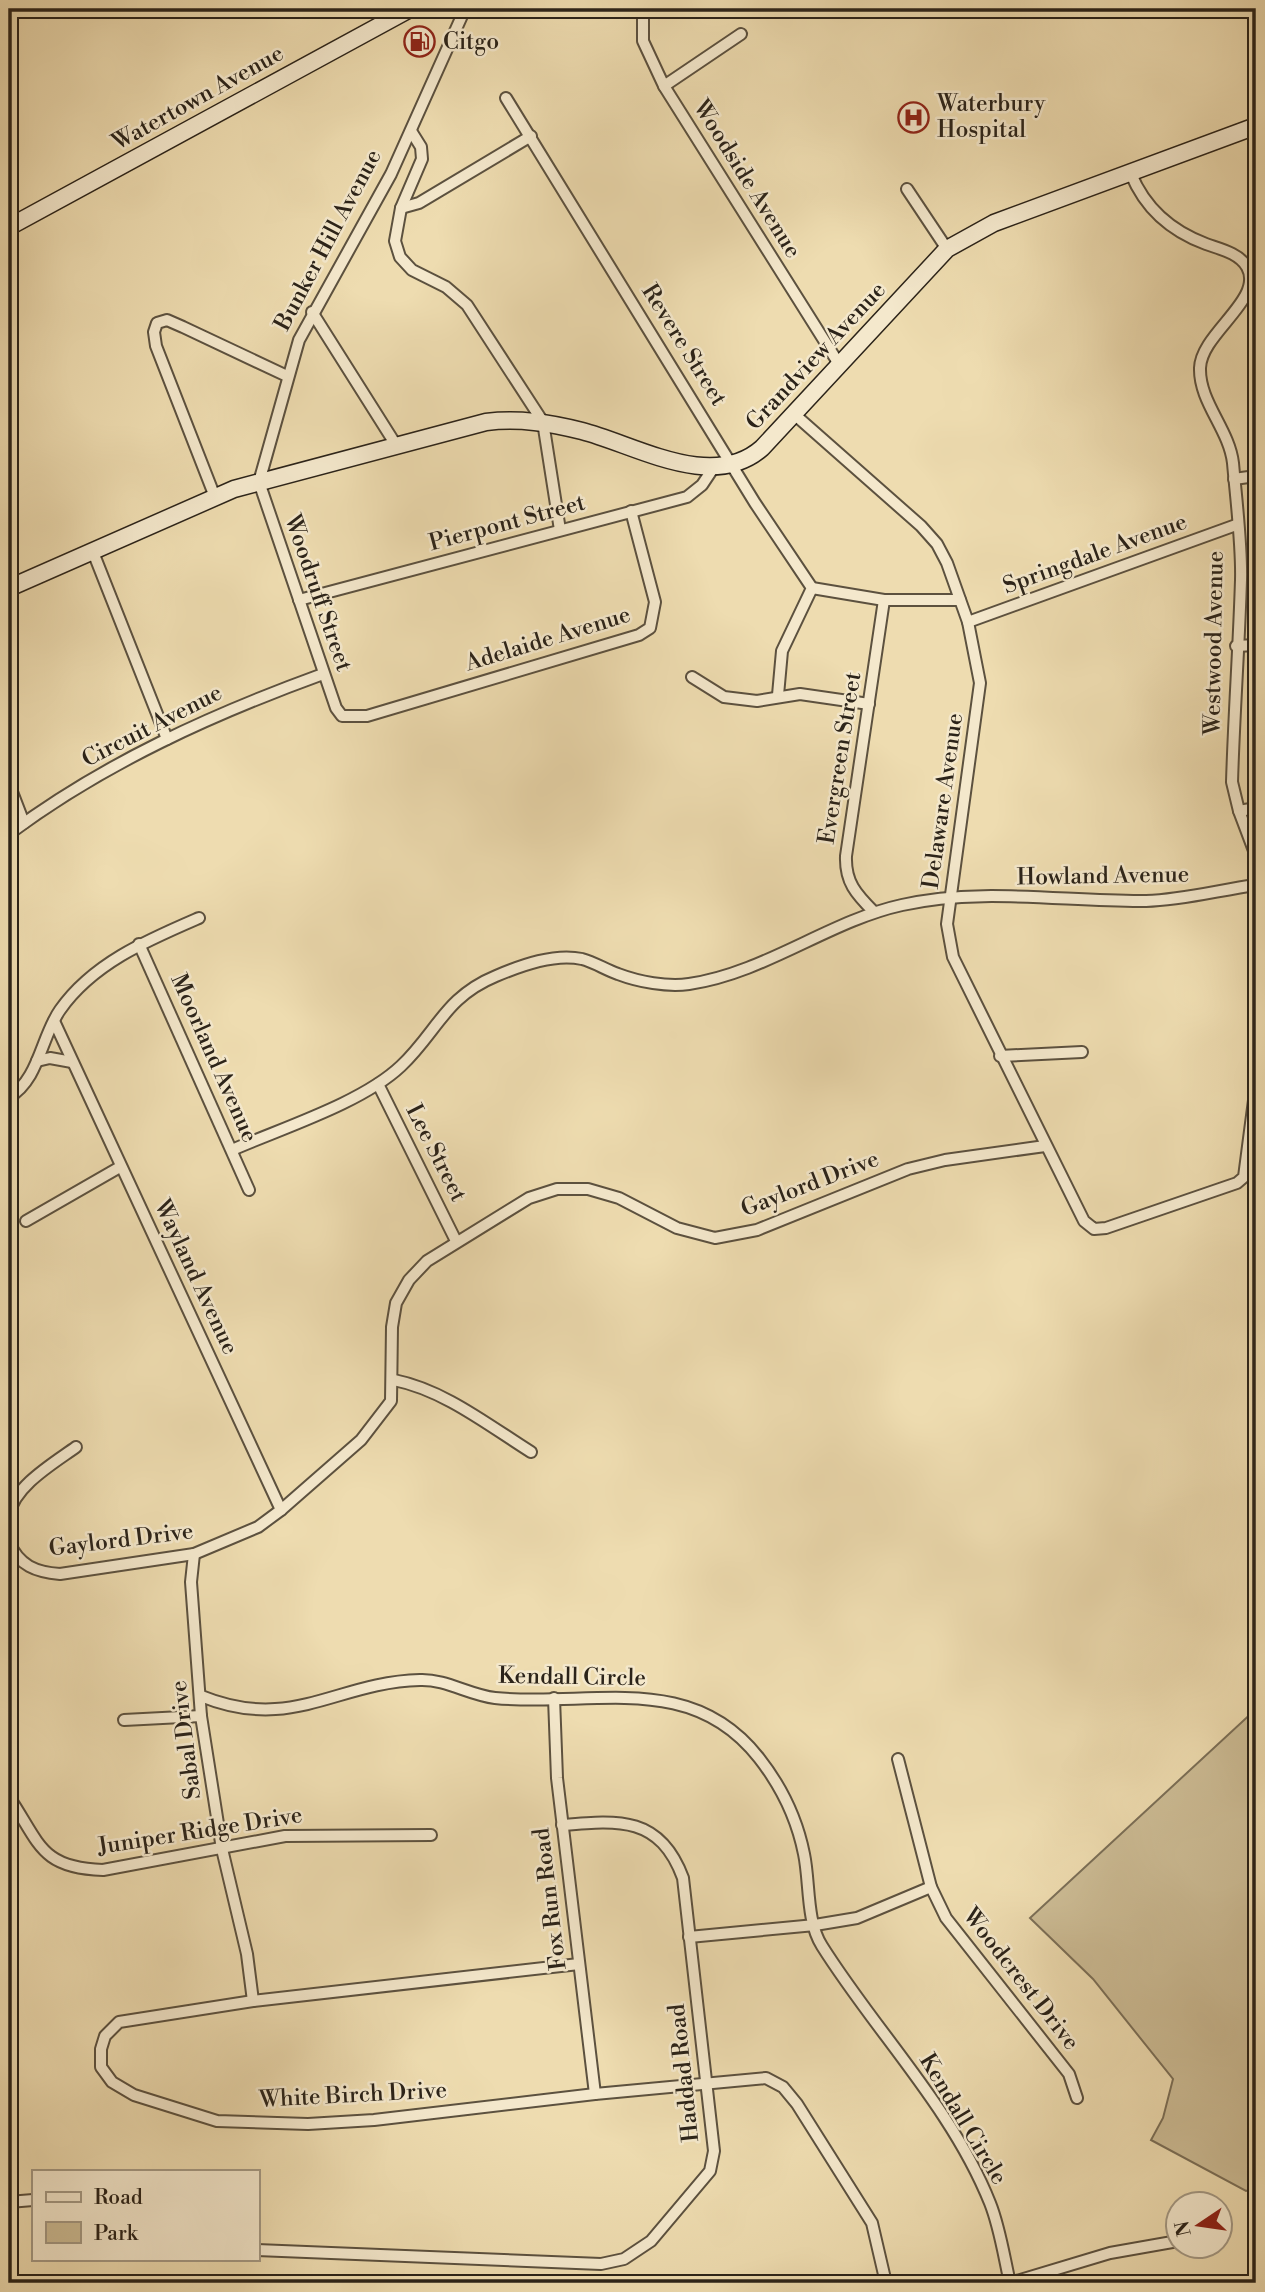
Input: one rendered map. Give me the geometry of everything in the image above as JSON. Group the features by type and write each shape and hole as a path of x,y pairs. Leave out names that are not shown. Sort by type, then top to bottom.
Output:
{"main road":[{"name":"Watertown Avenue","path":"11,221 410,9"},
{"name":"Grandview Avenue","path":"259,482 396,444 486,422 514,419 543,422 685,463 715,467 732,464 757,452 947,249 987,226 1256,126"},
{"path":"9,588 215,498 259,482"}],"street":[{"name":"Bunker Hill Avenue","path":"259,482 287,376 312,312 391,174 465,9"},
{"name":"Woodside Avenue","path":"643,9 643,41 664,86 839,363"},
{"path":"664,86 741,34"},
{"name":"Revere Street","path":"506,98 732,464 812,588"},
{"path":"411,131 421,147 422,159 401,208 395,241 400,257 412,270 446,287 467,304 543,422 560,530"},
{"path":"401,208 419,203 531,136"},
{"name":"Westwood Avenue","path":"1131,174 1139,195 1154,214 1202,243 1230,253 1247,266 1251,281 1245,299 1205,350 1200,368 1203,391 1226,435 1234,479 1241,577 1232,782 1239,811 1256,856"},
{"path":"907,189 947,249"},
{"path":"312,312 396,444"},
{"path":"215,498 156,346 154,332 157,323 167,320 287,376"},
{"name":"Delaware Avenue","path":"794,414 921,526 947,563 968,622 981,683 947,924 953,957 1084,1221 1094,1229 1106,1228 1237,1183 1244,1177"},
{"name":"Pierpont Street","path":"299,600 690,495 715,467"},
{"path":"1234,479 1256,476"},
{"name":"Woodruff Street","path":"259,482 323,674 342,716"},
{"name":"Adelaide Avenue","path":"342,716 367,716 414,700 526,671 639,635 650,628 655,602 631,511"},
{"name":"Springdale Avenue","path":"968,622 1236,525"},
{"path":"93,552 167,739"},
{"path":"778,695 782,651 812,588 884,600 960,600"},
{"name":"Evergreen Street","path":"874,912 856,895 845,876 884,600"},
{"path":"1236,646 1256,645"},
{"name":"Circuit Avenue","path":"9,834 90,780 167,739 236,706 323,674"},
{"path":"692,677 724,697 757,701 778,695 800,694 869,704"},
{"path":"9,784 24,823"},
{"path":"1239,811 1256,808"},
{"name":"Howland Avenue","path":"232,1150 378,1084 402,1066 466,990 497,975 562,957 584,959 620,975 657,983 685,984 715,979 784,953 874,912 951,897 1148,901 1190,898 1256,885"},
{"path":"9,1097 18,1092 37,1060 54,1020 86,981 139,944 199,918"},
{"name":"Moorland Avenue","path":"139,944 249,1190"},
{"name":"Wayland Avenue","path":"54,1020 281,1510"},
{"path":"1000,1056 1082,1052"},
{"path":"37,1060 50,1058 72,1062"},
{"name":"Lee Street","path":"378,1084 456,1241"},
{"path":"1256,1085 1244,1177 1256,1180"},
{"name":"Gaylord Drive","path":"9,1542 15,1558 27,1566 42,1572 61,1574 194,1554 258,1527 361,1440 381,1418 391,1401 394,1380 392,1327 396,1303 409,1280 426,1261 517,1204 558,1189 588,1189 619,1198 677,1228 715,1238 757,1230 908,1169 945,1160 1045,1146"},
{"path":"26,1222 120,1167"},
{"path":"394,1380 415,1384 437,1394 531,1452"},
{"path":"9,1515 17,1498 44,1470 76,1447"},
{"name":"Sabal Drive","path":"194,1554 191,1582 201,1716 222,1849 247,1954 253,2001"},
{"name":"Kendall Circle","path":"201,1696 225,1706 252,1710 302,1708 365,1690 423,1680 496,1698 641,1696 697,1711 735,1731 759,1758 782,1792 796,1824 820,1942 940,2112 967,2157 990,2203 1010,2283"},
{"name":"Fox Run Road","path":"554,1698 562,1825 594,2094"},
{"path":"124,1720 201,1716"},
{"name":"Woodcrest Drive","path":"898,1759 930,1887 954,1928 1069,2074 1077,2098"},
{"name":"Juniper Ridge Drive","path":"9,1797 46,1853 77,1869 103,1870 285,1836 431,1835"},
{"name":"Haddad Road","path":"259,2250 601,2264 624,2259 651,2241 710,2171 714,2151 707,2083 683,1878 675,1857 662,1842 638,1825 610,1821 562,1825"},
{"path":"689,1937 815,1925 857,1918 930,1887"},
{"name":"White Birch Drive","path":"579,1964 253,2001 119,2022 105,2036 101,2049 101,2067 112,2082 134,2095 217,2121 308,2124 374,2120 594,2094 766,2078 783,2087 842,2172 872,2222 886,2283"},
{"path":"9,2202 32,2200"},
{"path":"1010,2283 1111,2252 1164,2243"}],"green space":[{"path":"1256,1709 1256,2188 1246,2191 1151,2140 1163,2118 1173,2079 1093,1979 1030,1918"}],"place":[{"name":"Citgo","path":"420,42"},
{"name":"Waterbury Hospital","path":"914,117"}]}
